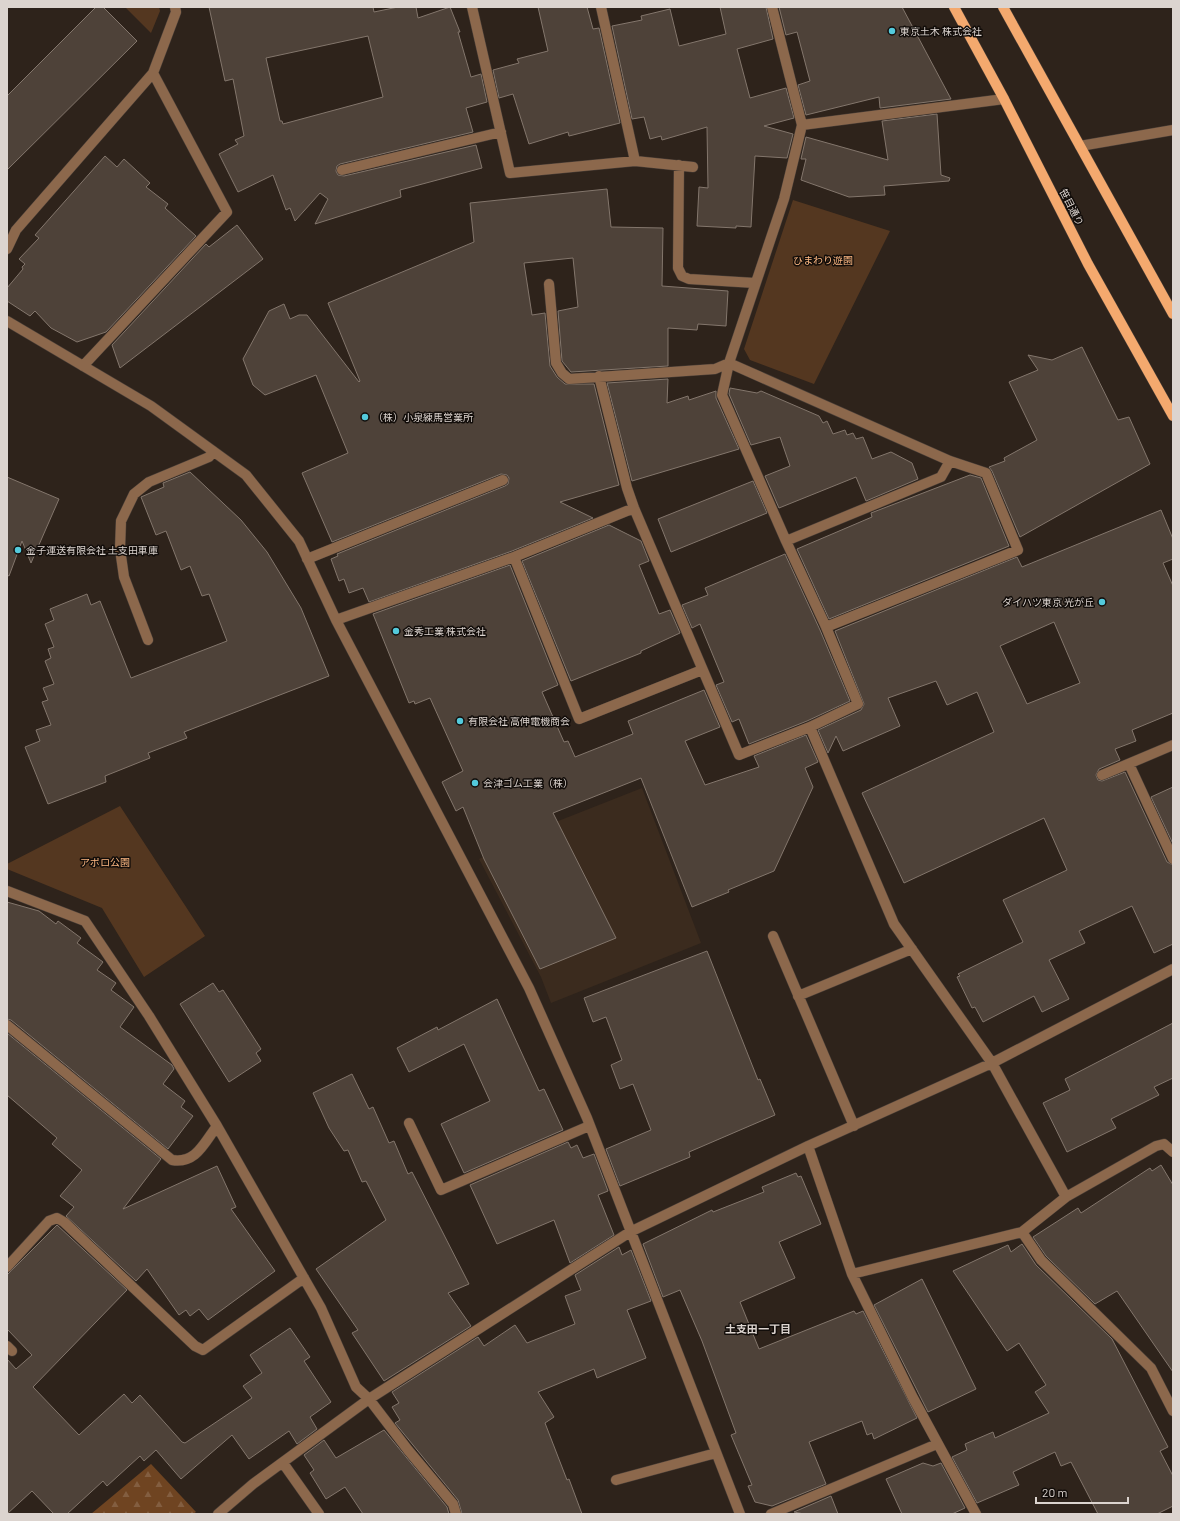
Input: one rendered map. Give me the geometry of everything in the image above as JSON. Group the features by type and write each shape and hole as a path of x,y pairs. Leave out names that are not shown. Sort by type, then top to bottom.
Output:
{"main road":[{"name":"笹目通り","path":"954,7 1004,99 1088,264 1173,416"},
{"path":"1003,7 1173,314"}],"street":[{"path":"7,250 16,230 153,73 176,12 175,7"},
{"path":"472,7 510,173 635,161 693,167"},
{"path":"601,7 635,161"},
{"path":"599,376 627,488 634,508 739,755 810,727 858,704 826,627 786,541 722,395 729,363 784,199 802,124 772,7"},
{"path":"83,366 227,212 153,73"},
{"path":"802,124 1004,99"},
{"path":"1080,146 1173,130"},
{"path":"342,170 501,132"},
{"path":"679,165 678,268 682,276 689,279 755,283"},
{"path":"549,284 556,363 562,373 569,379 716,369 729,363 950,461 986,473 1018,550 826,627"},
{"path":"7,321 151,406 246,475 299,541 336,620 529,988 590,1126 740,1514"},
{"path":"148,640 124,577 120,549 121,521 134,494 149,482 209,458 213,451"},
{"path":"786,541 941,476 950,461"},
{"path":"307,559 503,480"},
{"path":"336,620 514,557 634,508"},
{"path":"514,557 579,719 702,670"},
{"path":"810,727 894,924 992,1063 1066,1197"},
{"path":"1102,775 1173,745"},
{"path":"1129,764 1173,859"},
{"path":"7,891 85,921 149,1016 217,1126 322,1308 356,1387 369,1399 408,1450 453,1504 456,1514"},
{"path":"773,936 854,1126"},
{"path":"798,996 912,949"},
{"path":"218,1514 253,1484 369,1399 630,1232 808,1146 992,1063 1173,969"},
{"path":"7,1025 172,1160 183,1162 193,1158 217,1126"},
{"path":"409,1123 441,1190 590,1126"},
{"path":"852,1274 1022,1232 1066,1197 1156,1146 1164,1144 1173,1152"},
{"path":"808,1146 852,1274 912,1396 976,1514"},
{"path":"7,1267 49,1221 57,1218 64,1222 195,1346 203,1350 304,1278"},
{"path":"1022,1232 1041,1260 1151,1368 1173,1411"},
{"path":"771,1514 937,1444"},
{"path":"616,1480 716,1453"},
{"path":"282,1463 319,1514"}],"shaded area":[{"path":"642,788 701,943 551,1003 541,977 479,859 543,827"}],"green space":[{"path":"125,7 159,7 160,11 151,33"},
{"name":"ひまわり遊園","path":"793,200 890,231 814,384 750,360 744,349"},
{"name":"アポロ公園","path":"120,806 205,936 144,977 102,908 7,869 7,864"},
{"path":"151,1464 196,1512 193,1514 91,1514"}],"building":[{"path":"96,7 103,7 137,41 7,170 7,96"},
{"path":"209,7 373,7 374,12 398,7 416,7 418,18 450,7 460,32 458,32 471,77 481,74 487,102 466,108 473,132 340,164 337,166 336,171 338,175 344,176 476,145 482,168 400,190 401,197 315,224 328,199 320,193 295,221 290,208 286,210 273,175 238,192 219,154 238,144 235,140 244,136 233,79 225,81","holes":["368,36 383,97 283,124 282,121 280,121 266,58"]},
{"path":"538,7 587,7 593,29 599,28 620,123 569,136 568,132 529,144 513,94 499,98 493,70 519,63 517,59 548,51"},
{"path":"720,7 766,7 773,39 737,49 750,98 786,88 794,118 764,126 793,134 787,158 755,156 751,227 736,226 736,228 697,226 699,187 708,188 707,127 662,140 661,136 650,139 644,117 632,119 612,26 642,20 641,16 670,9 679,46 726,34"},
{"path":"779,7 902,7 951,99 880,108 879,97 806,115 798,85 810,81 797,32 786,35"},
{"path":"937,114 941,175 950,178 949,181 884,186 885,195 849,197 801,180 806,159 801,159 806,137 888,160 882,121"},
{"path":"105,156 117,167 124,159 150,183 146,187 168,204 165,208 196,236 106,332 77,342 51,328 35,311 30,316 7,301 7,288 23,269 22,267 25,264 19,259 39,238 35,235"},
{"path":"607,189 611,227 663,228 662,286 728,291 726,326 698,324 697,330 668,328 668,366 571,372 562,361 558,311 578,307 573,258 524,263 532,315 545,313 550,366 557,377 565,384 594,384 619,485 560,502 593,518 512,551 369,602 363,588 349,593 344,579 339,581 331,559 338,556 337,554 505,486 508,484 509,478 507,475 501,474 332,542 302,473 348,453 316,375 265,395 253,385 243,359 269,311 284,304 290,319 299,315 307,315 359,382 360,381 328,303 474,242 470,203"},
{"path":"237,225 263,259 120,368 112,345 206,244 209,247"},
{"path":"1082,347 1118,420 1129,417 1150,464 1020,537 989,467 1005,461 1004,458 1037,440 1009,382 1038,370 1028,355 1052,360"},
{"path":"668,379 667,403 688,396 689,400 716,391 716,398 739,449 632,481 607,383"},
{"path":"730,388 757,393 761,391 819,416 823,423 827,421 833,434 845,430 847,435 853,433 856,439 863,437 872,459 891,452 912,463 918,479 866,501 856,477 779,508 765,476 790,466 780,437 751,445 729,394"},
{"path":"190,472 241,520 267,552 301,608 329,676 184,732 187,738 148,753 150,758 105,776 106,782 48,804 25,747 40,741 36,730 51,725 42,702 48,700 43,688 54,684 45,661 51,658 48,649 54,647 45,624 54,620 50,609 87,594 91,605 100,601 131,678 227,641 209,594 202,596 190,566 181,570 166,531 156,535 141,497 164,487 163,483"},
{"path":"970,475 981,478 1009,546 829,619 797,549 872,517 871,513"},
{"path":"7,477 59,499 31,563 22,541 9,576 7,575"},
{"path":"753,481 767,513 671,552 658,519"},
{"path":"1161,510 1173,539 1173,559 1163,563 1173,586 1173,713 1132,730 1136,741 1115,749 1120,760 1099,769 1096,775 1098,780 1102,781 1125,772 1167,862 1173,865 1173,944 1154,953 1132,906 1079,931 1085,943 1049,960 1069,999 1042,1012 1034,996 983,1022 975,1007 972,1008 957,977 960,976 958,974 1023,942 1003,900 1067,870 1044,818 904,883 862,793 994,732 977,692 947,705 936,681 888,698 900,726 843,751 836,736 828,753 818,730 861,710 864,704 835,631 1017,557 1022,567","holes":["1054,622 1080,683 1027,704 1000,646"]},
{"path":"609,525 641,541 649,561 639,565 659,614 670,610 680,633 641,651 641,653 571,681 522,561"},
{"path":"785,554 820,630 850,701 807,721 749,744 739,719 732,722 716,685 724,682 700,624 692,628 682,605 708,595 705,588"},
{"path":"510,565 558,685 542,692 564,742 568,741 575,757 633,734 628,721 704,690 720,727 685,741 705,785 759,767 754,756 806,735 818,762 805,768 813,787 774,871 692,907 641,778 553,813 616,938 540,969 484,859 463,807 456,811 442,782 463,771 430,698 415,704 414,701 409,703 373,614"},
{"path":"1173,787 1173,844 1151,797"},
{"path":"7,902 39,911 56,924 58,921 81,938 77,943 103,962 97,970 116,983 111,990 134,1007 120,1027 172,1065 174,1069 163,1084 185,1101 181,1107 193,1116 168,1149 11,1020 7,1019"},
{"path":"707,951 758,1080 760,1079 775,1115 689,1152 690,1157 620,1186 606,1149 651,1130 633,1084 620,1089 611,1065 622,1060 606,1017 593,1022 584,998"},
{"path":"213,983 219,992 223,990 261,1049 256,1053 261,1061 229,1082 180,1004"},
{"path":"497,999 539,1091 544,1089 563,1130 464,1173 441,1124 490,1101 464,1044 409,1072 397,1048 437,1027 438,1030"},
{"path":"1173,1023 1173,1078 1154,1087 1159,1095 1111,1119 1116,1128 1067,1152 1043,1103 1070,1090 1065,1079"},
{"path":"7,1033 161,1159 123,1209 217,1166 236,1207 231,1209 275,1271 208,1320 199,1309 190,1316 186,1310 179,1315 147,1269 136,1281 66,1216 74,1207 60,1196 82,1170 52,1144 57,1138 7,1095"},
{"path":"352,1074 369,1109 373,1107 389,1143 394,1141 408,1174 412,1172 469,1284 448,1293 471,1326 384,1381 352,1333 358,1330 316,1269 386,1220 366,1181 362,1182 348,1150 344,1151 329,1128 313,1093"},
{"path":"568,1142 571,1148 577,1145 583,1158 594,1154 608,1191 598,1195 614,1235 570,1263 554,1220 497,1244 470,1185"},
{"path":"1161,1165 1173,1185 1173,1372 1117,1291 1095,1304 1046,1256 1033,1237 1078,1208 1081,1213 1150,1168 1152,1171"},
{"path":"796,1173 798,1177 801,1176 821,1224 779,1242 795,1278 740,1302 759,1349 854,1311 856,1314 863,1311 917,1418 874,1439 872,1433 867,1435 862,1421 809,1442 826,1484 772,1506 755,1502 748,1486 752,1485 731,1435 736,1433 702,1341 680,1290 663,1297 643,1244 712,1210 713,1212 764,1192 762,1187"},
{"path":"57,1225 127,1290 33,1387 79,1435 124,1394 132,1403 140,1395 182,1442 185,1443 252,1398 243,1386 262,1373 250,1355 290,1328 310,1357 304,1361 331,1402 310,1417 317,1429 297,1444 289,1431 249,1459 232,1435 181,1479 156,1450 144,1461 140,1456 107,1486 103,1481 67,1514 54,1514 32,1491 7,1514 7,1359 16,1369 32,1355 7,1329 7,1275"},
{"path":"1022,1244 1036,1265 1112,1339 1168,1447 1160,1451 1173,1476 1173,1506 1157,1514 1098,1514 1071,1462 1061,1466 1055,1452 1013,1472 1019,1485 977,1503 952,1457 967,1450 965,1444 993,1432 995,1438 1049,1413 1035,1392 1046,1385 1019,1343 1007,1351 953,1271 1008,1245 1011,1252"},
{"path":"619,1247 622,1255 631,1250 651,1301 627,1310 646,1358 597,1378 594,1369 538,1392 554,1417 545,1423 582,1514 462,1514 458,1500 395,1423 400,1420 392,1407 399,1403 392,1392 478,1337 484,1346 515,1325 527,1343 575,1324 565,1296 581,1290 575,1275"},
{"path":"922,1279 976,1389 928,1412 874,1305"},
{"path":"384,1430 447,1507 449,1514 363,1514 345,1487 326,1499 310,1473 314,1470 304,1455 324,1440 336,1458"},
{"path":"923,1463 933,1466 941,1463 965,1508 952,1514 902,1514 886,1479"},
{"path":"831,1496 838,1514 804,1514 794,1512"}],"place":[{"name":"東京土木 株式会社","path":"892,31"},
{"name":"（株）小泉練馬営業所","path":"365,417"},
{"name":"金子運送有限会社 土支田車庫","path":"18,550"},
{"name":"ダイハツ東京 光が丘","path":"1102,602"},
{"name":"金秀工業 株式会社","path":"396,631"},
{"name":"有限会社 高伸電機商会","path":"460,721"},
{"name":"会津ゴム工業（株）","path":"475,783"}],"district":[{"name":"土支田一丁目","path":"758,1329"}]}
